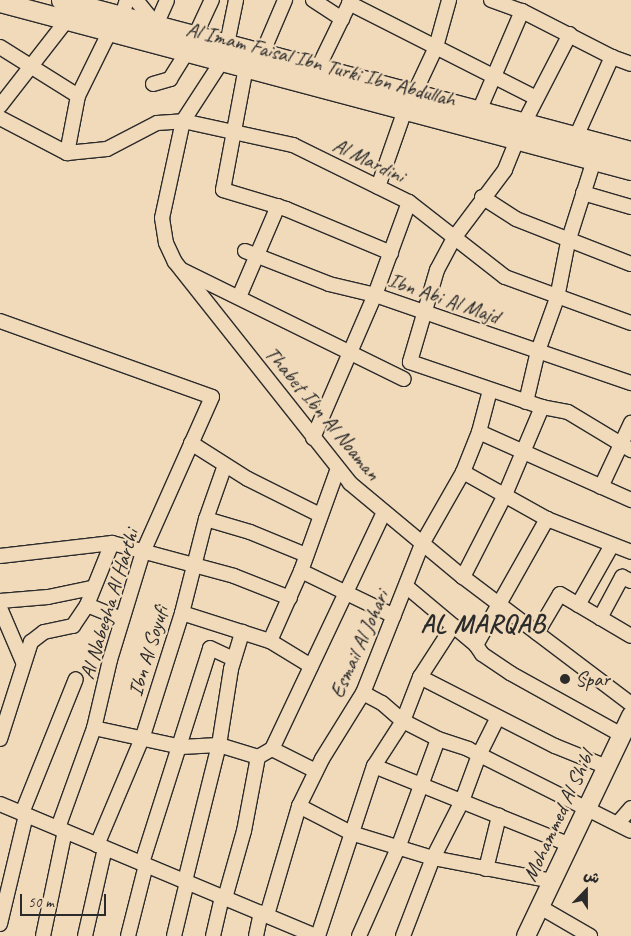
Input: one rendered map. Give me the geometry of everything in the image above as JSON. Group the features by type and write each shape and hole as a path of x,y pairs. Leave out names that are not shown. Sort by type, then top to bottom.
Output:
{"main road":[{"name":"Al Imam Faisal Ibn Turki Ibn Abdullah","path":"61,0 124,8 191,44"},
{"name":"Al Imam Faisal Ibn Turki Ibn Abdullah","path":"0,2 110,31 191,44 225,53 262,54 318,68 409,102 479,111 521,132 594,160 631,170"},
{"name":"Al Imam Faisal Ibn Turki Ibn Abdullah","path":"225,53 246,67 409,102 521,132 576,137 631,152"}],"street":[{"path":"136,0 156,25 167,0"},
{"path":"153,84 170,79 191,44 212,0"},
{"path":"225,53 236,0"},
{"path":"262,54 285,0"},
{"path":"313,0 342,19"},
{"path":"378,187 409,102 436,47 450,0"},
{"path":"491,0 522,11 612,57 631,64"},
{"path":"318,68 350,2 536,98"},
{"path":"479,111 492,76 522,11"},
{"path":"0,106 67,20"},
{"path":"0,118 66,153 78,96 110,31"},
{"path":"570,34 536,98 506,170 482,197 454,238 437,270 410,362 526,402 568,412 626,448"},
{"path":"0,47 30,68 78,96"},
{"name":"Thabet Ibn Al Noaman","path":"225,53 182,122 162,218 166,243 180,269 338,468 384,512 422,544 631,704"},
{"path":"576,137 612,57"},
{"path":"246,67 232,131 223,190 278,206 391,253"},
{"name":"Al Mardini","path":"66,153 107,149 157,123 182,122 292,145 409,202 505,277 557,298 631,323"},
{"path":"526,402 538,350 557,298 568,242 594,160"},
{"path":"583,193 631,207"},
{"path":"482,197 516,219 568,242 631,264"},
{"path":"313,438 375,295 409,202"},
{"path":"239,297 251,253 278,206"},
{"name":"Ibn Abi Al Majd","path":"251,253 329,284 375,295 631,383"},
{"path":"180,269 404,379"},
{"name":"Al Nabegha Al Harthi","path":"0,321 212,396 143,552 122,620 94,728 62,830 43,936"},
{"name":"Esmail Al Johari","path":"256,936 299,806 316,771 362,693 407,587 422,544 463,472 479,432 490,390"},
{"path":"463,577 504,497 542,407"},
{"path":"601,487 626,448 631,423"},
{"path":"479,432 631,500"},
{"path":"191,443 225,465 320,515"},
{"name":"Ibn Al Soyufi","path":"85,936 101,846 143,736 182,612 206,519 225,465"},
{"path":"270,641 290,598 338,468"},
{"path":"463,472 504,497 548,519 631,552"},
{"path":"94,728 143,736 181,747 219,746 258,757 272,749 384,512"},
{"path":"206,519 250,532 306,555"},
{"path":"476,645 501,606 548,519"},
{"path":"0,739 18,689 23,662 31,642 44,632 73,626 87,605 92,588 112,543"},
{"path":"0,556 112,543 193,567 234,576 290,598"},
{"path":"578,605 612,545"},
{"path":"301,570 394,616"},
{"path":"600,618 622,577 631,581"},
{"path":"407,587 476,645 482,654 510,673 622,735"},
{"path":"23,662 0,610 92,588"},
{"path":"537,633 560,594 631,636"},
{"path":"87,605 122,620"},
{"path":"182,612 270,641 311,666"},
{"path":"0,804 316,936 374,766 403,721 420,678 453,626"},
{"path":"174,936 219,746 234,659 242,632"},
{"path":"128,936 144,864 210,648 234,659"},
{"path":"0,924 24,814 76,678"},
{"path":"420,678 555,746 607,767"},
{"path":"362,693 382,703 403,721 438,739 479,755 587,809 618,822 631,831"},
{"name":"Mohammed Al Shibl","path":"526,936 568,844 587,809 631,716"},
{"path":"403,936 433,858 462,801 479,755 498,717"},
{"path":"359,936 398,848 438,739"},
{"path":"272,749 316,771"},
{"path":"213,936 244,831 258,757"},
{"path":"374,766 568,844"},
{"path":"299,806 351,834 398,848 433,858 552,881"},
{"path":"618,822 631,808"},
{"path":"486,869 499,816"},
{"path":"540,907 590,936"}],"place":[{"name":"Spar","path":"565,679"}],"district":[{"name":"AL MARQAB","path":"483,624"}]}
